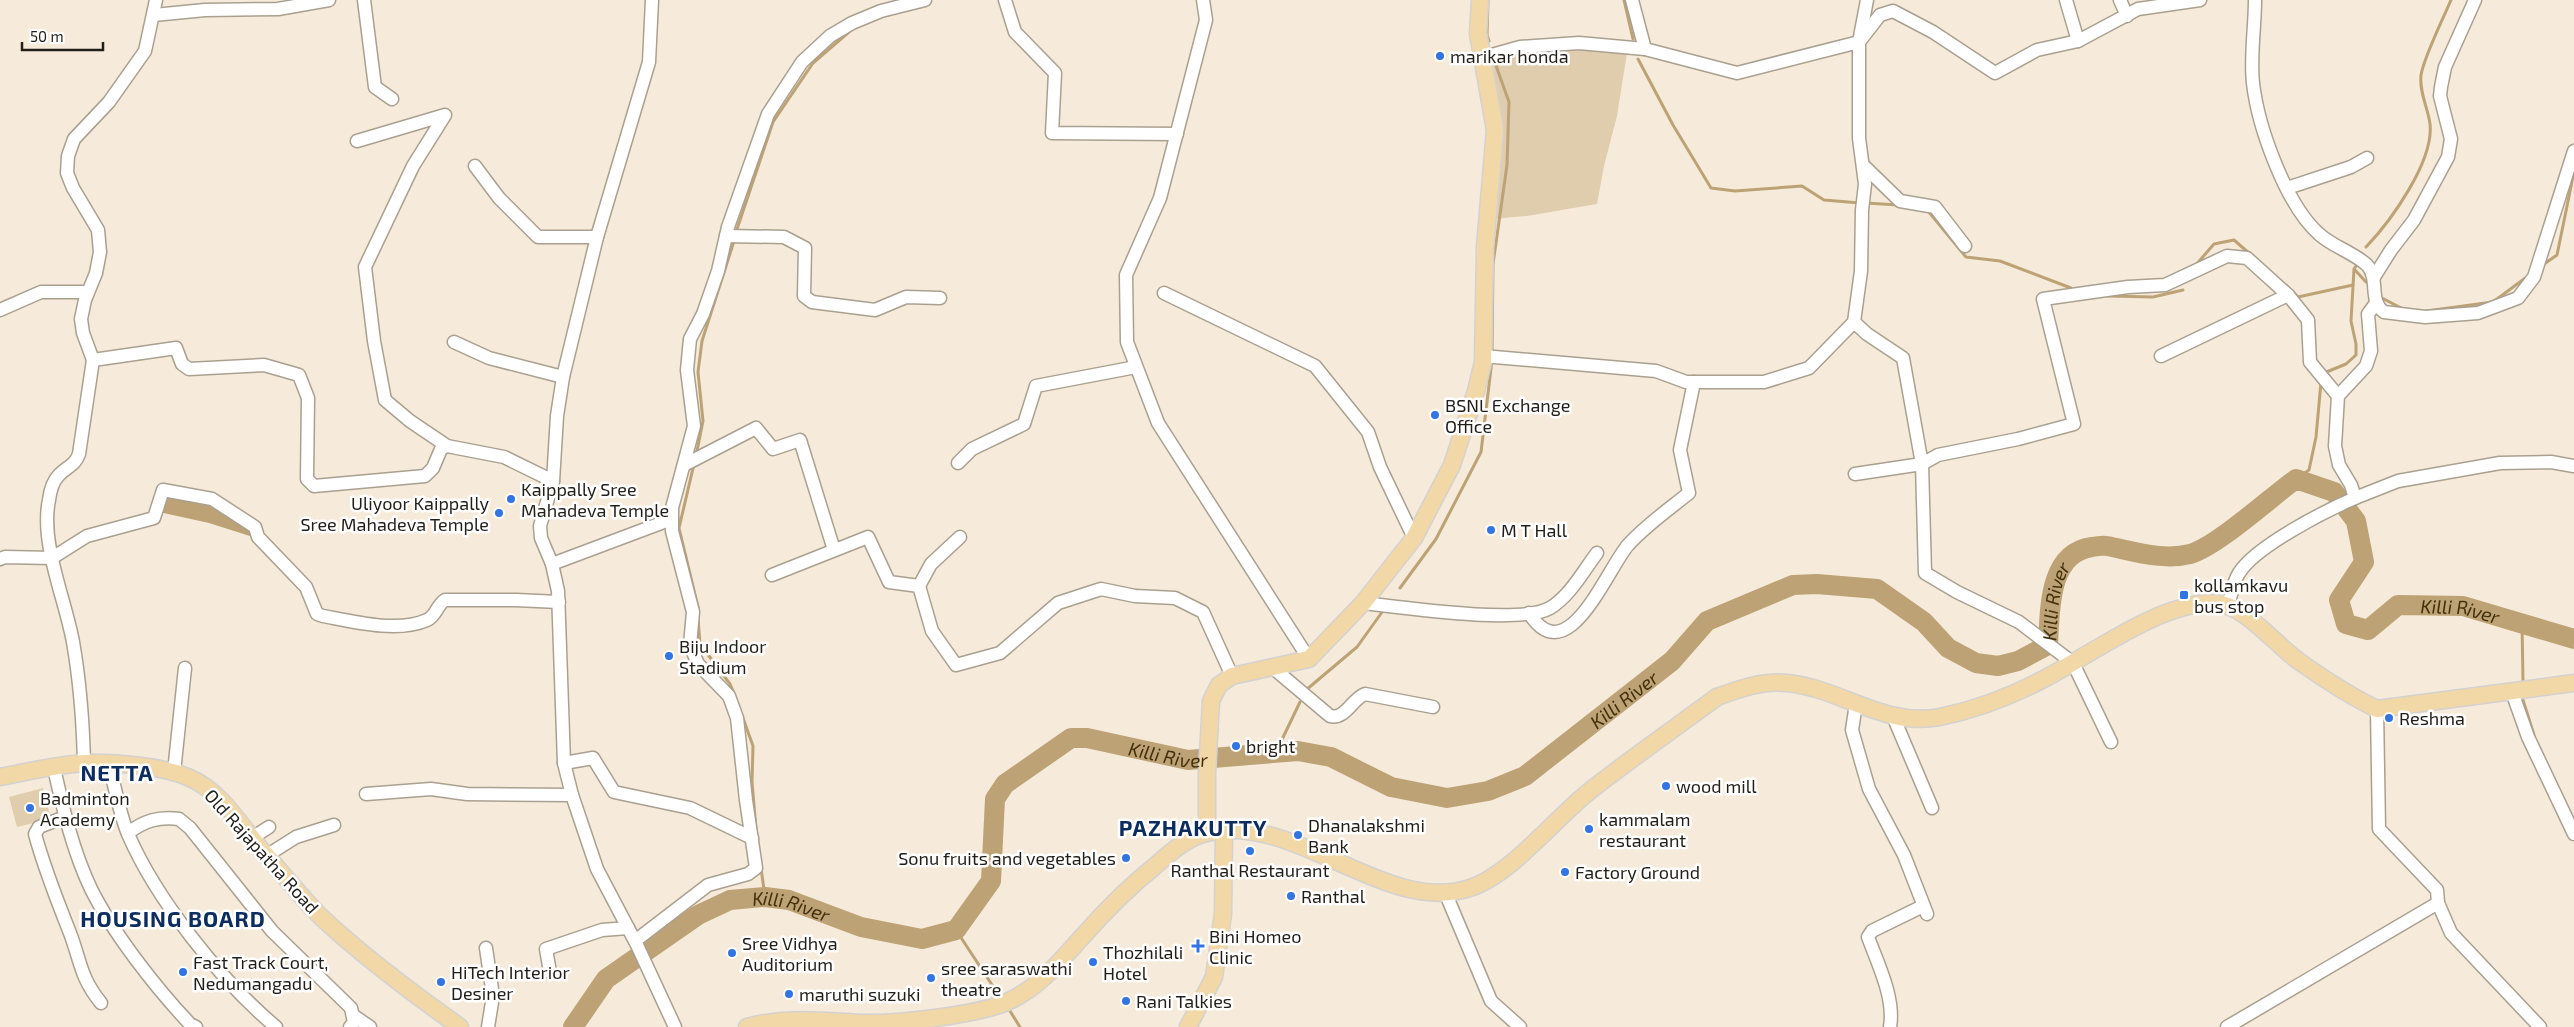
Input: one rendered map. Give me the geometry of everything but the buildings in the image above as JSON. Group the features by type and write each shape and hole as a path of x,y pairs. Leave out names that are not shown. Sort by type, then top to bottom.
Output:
{"main road":[{"path":"1208,833 1211,701 1219,685 1232,676 1309,659 1363,603 1414,538 1452,466 1476,391 1483,356 1485,247 1495,130 1478,33 1480,0"},
{"path":"747,1027 770,1021 794,1019 867,1023 911,1020 983,1009 1007,1002 1029,989 1050,973 1134,883 1168,854 1192,838 1208,833 1224,830 1253,832 1280,839 1398,886 1421,892 1445,892 1470,888 1494,876 1590,791 1717,697 1740,688 1786,682 1894,716 1914,719 1938,717 1972,709 2039,682 2134,629 2182,607 2214,603 2238,610 2298,661 2357,700 2377,709 2574,683"},
{"name":"Old Rajapatha Road","path":"0,776 84,763 109,764 174,772 206,787 229,809 266,856 321,916 417,997 460,1027"},
{"path":"1188,1027 1214,977 1223,914 1224,830"},
{"path":"955,1027 983,1009"}],"street":[{"path":"84,763 82,703 72,640 52,558 47,522 48,501 59,475 76,462 79,454 93,360 83,333 81,319 88,292 96,273 100,252 98,230 73,188 67,173 68,156 74,139 109,102 145,51 156,0"},
{"path":"154,15 205,10 278,9 330,0"},
{"path":"364,0 375,87 392,99"},
{"path":"652,0 649,62 597,237 563,378 553,481 540,526 541,538 552,564 559,602 564,763 572,795 597,869 636,943 675,1027"},
{"path":"636,943 708,885 748,874 756,868 738,718 730,696 698,664 690,645 693,612 672,530 672,508 694,426 687,370 690,339 709,297 726,236 768,114 802,62 830,36 852,23 881,11 925,0"},
{"path":"1005,0 1015,32 1055,72 1052,133 1176,134"},
{"path":"1203,0 1206,20 1160,198 1126,275 1127,342 1158,423 1309,659"},
{"path":"1632,0 1645,50"},
{"path":"1483,356 1656,371 1686,382 1764,382 1809,368 1854,322 1861,271 1862,210 1865,184 1860,138 1859,42 1867,0"},
{"path":"2066,0 2078,41"},
{"path":"2120,0 2127,16"},
{"path":"1481,58 1520,47 1579,44 1645,50 1737,74 1823,53 1859,42 1880,15 1893,11 1933,32 1994,73 2037,50 2078,41 2138,9 2200,0"},
{"path":"2255,0 2253,83 2273,160 2299,209 2320,235 2367,265 2374,277 2376,303 2384,312 2425,317 2478,313 2518,298 2534,277 2574,151"},
{"path":"2374,277 2391,250 2414,220 2448,157 2451,139 2440,96 2441,86 2445,67 2475,0"},
{"path":"357,141 445,115 413,166 365,267 374,342 385,400 410,421 447,446 504,457 553,481"},
{"path":"2287,188 2351,167 2367,158"},
{"path":"1863,165 1900,200 1935,207 1965,246"},
{"path":"475,166 499,198 538,238 597,237"},
{"path":"726,236 784,237 804,248 804,296 812,302 875,310 906,297 940,298"},
{"path":"1855,474 1922,464 1938,455 2018,439 2074,424 2043,299 2128,287 2165,284 2227,256 2247,258 2288,295 2308,320 2310,362 2338,396"},
{"path":"0,310 41,292 88,292"},
{"path":"1164,293 1315,366 1368,432 1380,467 1414,538"},
{"path":"2161,356 2288,295"},
{"path":"2355,498 2351,485 2339,465 2335,446 2338,396 2366,366 2371,351 2368,314 2376,303"},
{"path":"1854,322 1867,334 1903,358 1922,464 1925,573 1957,592 2019,622 2073,662 2111,742"},
{"path":"454,342 489,358 563,378"},
{"path":"93,360 176,348 182,364 189,369 264,365 299,375 308,398 307,479 314,486 424,476 430,473 441,448 447,446"},
{"path":"958,463 972,449 1024,424 1036,386 1136,367"},
{"path":"1529,613 1538,627 1548,632 1557,633 1572,626 1582,616 1628,546 1653,522 1689,494 1680,450 1694,382"},
{"path":"684,465 756,428 773,449 800,440 834,550"},
{"path":"2228,606 2238,574 2253,557 2312,519 2355,498 2398,481 2500,463 2551,462 2574,466"},
{"path":"0,559 5,557 52,558 87,536 154,518 163,490 212,499 255,527 258,537 306,587 317,614 323,616 400,627 427,620 432,617 440,603 445,600 559,602"},
{"path":"552,564 672,519"},
{"path":"772,575 868,537 889,582 919,586"},
{"path":"960,537 931,564 919,586 932,632 956,665 1000,653 1058,602 1101,589 1135,596 1176,598 1203,612 1232,676"},
{"path":"1363,603 1492,615 1529,613 1550,608 1562,598 1597,553"},
{"path":"1272,667 1330,716 1341,715 1358,696 1365,694 1433,707"},
{"path":"174,772 185,668"},
{"path":"2512,692 2528,737 2574,834"},
{"path":"1856,704 1852,730 1869,789 1904,855 1925,910 1872,931 1868,937 1888,992 1892,1018 1890,1027"},
{"path":"2377,709 2379,828 2437,890 2438,904 2451,933 2540,1027"},
{"path":"1894,716 1932,808"},
{"path":"564,763 593,758 614,792 690,808 752,838"},
{"path":"109,764 128,833 188,935 241,993 276,1027"},
{"path":"54,768 64,817 91,888 104,911 156,984 190,1024 196,1027"},
{"path":"366,794 431,789 467,794 572,795"},
{"path":"64,817 39,827 35,834 73,942 80,969 88,987 101,1003"},
{"path":"128,833 139,825 155,819 179,819 190,828 272,931 351,1008 352,1022 370,1027"},
{"path":"266,856 296,837 334,825"},
{"path":"252,838 270,826"},
{"path":"1445,892 1491,1001 1520,1027"},
{"path":"2227,1027 2438,904"},
{"path":"550,972 546,949 602,930 628,928"},
{"path":"486,948 493,996 488,1027"}],"shaded area":[{"path":"1580,49 1627,53 1617,116 1604,166 1597,204 1527,216 1493,219 1486,69 1496,52"},
{"path":"165,496 209,501 254,529 253,537 209,523 159,512"},
{"name":"Badminton Academy","path":"43,788 51,819 17,827 9,797"}],"waterway":[{"path":"1488,0 1487,35 1489,41"},
{"path":"1624,0 1633,39"},
{"path":"2366,247 2387,222 2409,190 2425,155 2430,124 2422,94 2421,75 2430,48 2451,0"},
{"path":"736,232 773,122 813,63 849,32"},
{"path":"1638,59 1673,125 1711,188 1735,191 1802,186 1824,200 1860,203"},
{"path":"1492,353 1493,264 1507,165 1509,102 1494,60"},
{"path":"2544,264 2557,255 2574,172"},
{"path":"1866,203 1898,205"},
{"path":"1928,211 1966,257 2000,261 2071,288"},
{"path":"696,456 703,421 698,372 702,341 735,238"},
{"path":"2195,266 2214,244 2234,240 2250,254"},
{"path":"2324,373 2346,364 2356,355 2356,344 2351,321 2354,269 2358,263"},
{"path":"2355,270 2366,282"},
{"path":"2426,311 2493,302 2528,276"},
{"path":"2292,291 2298,297 2353,285"},
{"path":"2108,296 2153,297 2183,290"},
{"path":"2382,298 2403,309"},
{"path":"1400,588 1436,539 1481,452 1492,360"},
{"path":"2296,479 2309,470 2316,437 2321,382"},
{"path":"694,464 679,528 698,607"},
{"name":"Killi River","path":"573,1027 606,979 698,915 730,900 765,897 789,900 861,927 922,939 956,930 991,881 995,799 1005,784 1071,738 1087,738 1188,760 1298,751 1331,757 1391,787 1447,798 1488,791 1525,776 1672,661 1707,621 1793,585 1817,584 1877,589 1924,622 1948,648 1976,663 1998,666 2018,661 2048,645 2054,585 2059,571 2067,560 2078,551 2103,546 2159,556 2190,554 2214,542 2296,479 2334,492 2356,521 2364,562 2339,600 2346,624 2368,630 2398,605 2463,606 2574,639"},
{"path":"1306,690 1357,647 1385,608"},
{"path":"698,618 700,644 730,684 734,693"},
{"path":"2522,623 2523,681"},
{"path":"2523,700 2534,735"},
{"path":"1276,752 1300,702"},
{"path":"743,718 753,746 752,782 756,829"},
{"path":"761,868 765,897"},
{"path":"956,930 998,994"},
{"path":"1010,1011 1020,1027"}],"place":[{"name":"marikar honda","path":"1440,56"},
{"name":"BSNL Exchange Office","path":"1435,415"},
{"name":"Kaippally Sree Mahadeva Temple","path":"511,499"},
{"name":"Uliyoor Kaippally Sree Mahadeva Temple","path":"499,513"},
{"name":"M T Hall","path":"1491,530"},
{"name":"kollamkavu bus stop","path":"2184,595"},
{"name":"Biju Indoor Stadium","path":"669,656"},
{"name":"Reshma","path":"2389,718"},
{"name":"bright","path":"1236,746"},
{"name":"wood mill","path":"1666,786"},
{"name":"Badminton Academy","path":"30,808"},
{"name":"kammalam restaurant","path":"1589,829"},
{"name":"Dhanalakshmi Bank","path":"1298,835"},
{"name":"Ranthal Restaurant","path":"1250,851"},
{"name":"Sonu fruits and vegetables","path":"1126,858"},
{"name":"Factory Ground","path":"1565,872"},
{"name":"Ranthal","path":"1291,896"},
{"name":"Bini Homeo Clinic","path":"1198,946"},
{"name":"Sree Vidhya Auditorium","path":"732,953"},
{"name":"Thozhilali Hotel","path":"1093,962"},
{"name":"Fast Track Court, Nedumangadu","path":"183,972"},
{"name":"sree saraswathi theatre","path":"931,978"},
{"name":"HiTech Interior Desiner","path":"441,982"},
{"name":"maruthi suzuki","path":"789,994"},
{"name":"Rani Talkies","path":"1126,1001"}],"district":[{"name":"NETTA","path":"117,772"},
{"name":"PAZHAKUTTY","path":"1193,827"},
{"name":"HOUSING BOARD","path":"173,918"}]}
